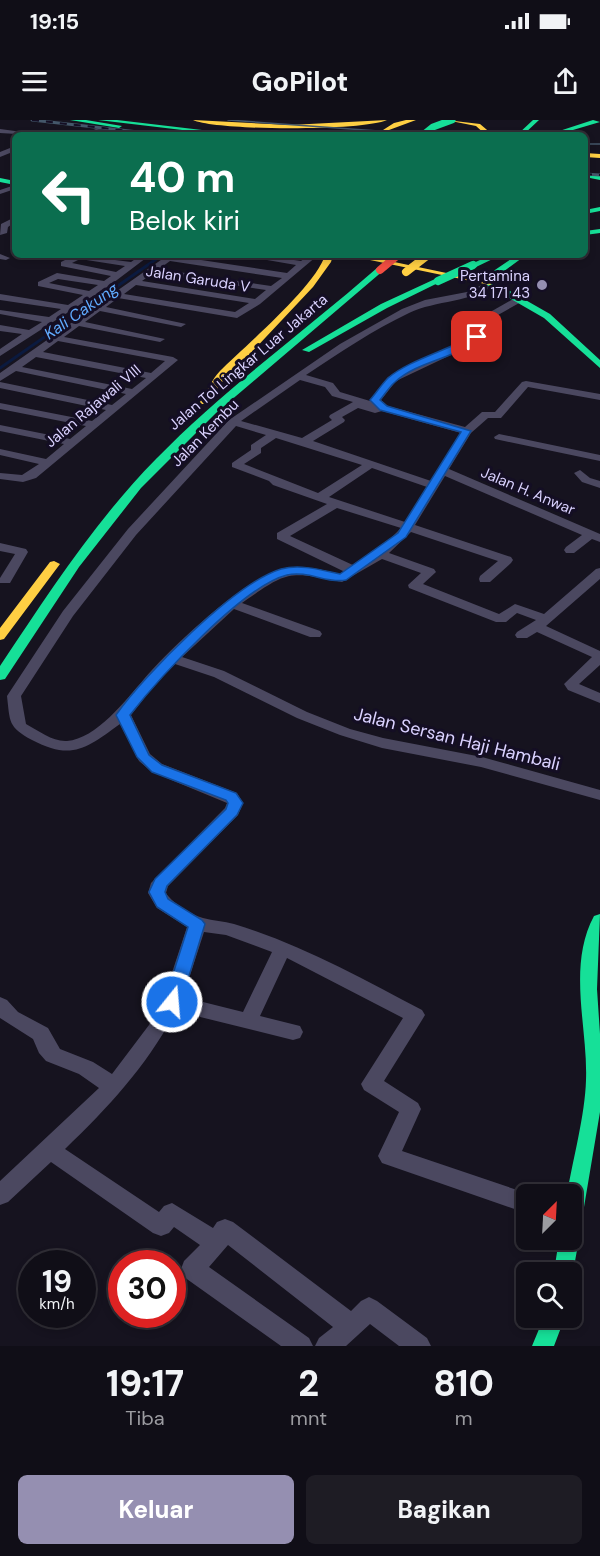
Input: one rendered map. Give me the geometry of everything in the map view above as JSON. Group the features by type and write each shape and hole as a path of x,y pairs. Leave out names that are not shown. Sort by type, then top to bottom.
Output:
{"main road":[{"path":"73,120 171,132"},
{"path":"101,120 215,132"},
{"path":"150,120 262,132"},
{"path":"196,120 303,129 341,127 380,121"},
{"path":"388,132 386,130 390,127 413,120"},
{"path":"427,132 451,120 481,126 487,132"},
{"path":"523,132 536,120"},
{"path":"538,132 550,120"},
{"path":"560,132 599,120"},
{"path":"588,167 600,178"},
{"path":"274,324 310,285 328,258"},
{"name":"Jalan Tol Lingkar Luar Jakarta","path":"100,508 164,438 375,258"},
{"path":"392,258 491,281 518,300 547,316 599,364"},
{"name":"Jalan Tol Lingkar Luar Jakarta","path":"0,676 60,585 112,514 159,461 206,416 343,304 394,258"},
{"path":"394,281 424,258"},
{"path":"305,350 384,306 490,258"},
{"path":"205,402 222,374 343,262 491,281 518,258"},
{"path":"60,585 228,415 305,350 379,293"},
{"path":"0,636 66,549"},
{"path":"578,1184 595,1088 596,1072 587,974 591,948 600,920"},
{"path":"543,1346 550,1328"}],"street":[{"path":"91,132 96,130 107,132"},
{"path":"8,233 4,231 4,226 12,221"},
{"path":"72,258 64,264 118,275"},
{"path":"91,258 134,265"},
{"path":"0,378 75,323 80,310 91,294 142,258"},
{"path":"0,354 49,320 114,295 168,258"},
{"path":"183,258 288,276"},
{"path":"263,258 303,264"},
{"path":"114,295 237,315 257,302 310,258"},
{"path":"151,270 273,289"},
{"path":"91,294 41,284 52,277 61,276 106,284"},
{"name":"Jalan Kembu","path":"123,715 89,739 72,746 59,747 20,727 17,721 14,696 96,577 132,532 233,422 298,376 343,346 405,311 428,302 469,294 491,281"},
{"name":"Jalan Garuda V","path":"134,282 257,302"},
{"path":"0,297 181,324"},
{"path":"381,407 375,402 377,397 392,380 471,342 495,313 518,300"},
{"path":"54,338 141,354 200,310"},
{"path":"3,312 49,320"},
{"path":"75,323 160,339"},
{"path":"0,328 30,333"},
{"path":"33,353 153,376"},
{"name":"Jalan Rajawali VIII","path":"0,476 24,479 32,476 173,360 141,354"},
{"path":"13,368 133,392"},
{"path":"298,376 329,385 336,394 466,431"},
{"path":"516,1200 388,1156 411,1109 371,1084 415,1015 327,969 282,949 226,928 197,924 163,903 157,892 160,883 232,811 235,803 231,797 157,768 144,757 123,715 150,681 232,604 268,579 284,572 301,570 342,578 396,541 408,527 444,471 466,431 486,414 497,416 526,384 600,397"},
{"path":"0,385 114,408"},
{"path":"304,442 340,420 334,417 357,404 375,410 381,407"},
{"path":"0,406 96,425"},
{"path":"367,421 381,407"},
{"path":"233,422 304,442 434,486"},
{"path":"0,428 74,443"},
{"path":"274,434 255,447 257,451 236,465 335,504 507,560 485,579"},
{"path":"499,437 526,440 600,458"},
{"path":"0,452 49,463"},
{"path":"319,498 371,464"},
{"name":"Jalan H. Anwar","path":"444,471 595,536"},
{"path":"580,473 586,480 600,485"},
{"path":"335,504 281,536 354,571"},
{"path":"570,550 595,536"},
{"path":"0,547 22,552 5,580"},
{"path":"379,554 430,572 414,585 424,590 501,619 515,608 600,656 571,684 577,689 600,698"},
{"path":"522,635 541,623 600,572"},
{"path":"232,604 315,634"},
{"name":"Jalan Sersan Haji Hambali","path":"174,659 219,674 302,715 345,732 382,743 482,762 600,795"},
{"path":"0,1195 50,1150 113,1086 156,1029 172,1002 197,924"},
{"path":"248,1021 282,949"},
{"path":"172,1002 292,1032"},
{"path":"0,1005 11,1017 41,1034 46,1047 53,1055 86,1068 113,1086"},
{"path":"50,1150 161,1226 172,1213 216,1243"},
{"path":"301,1346 192,1269 216,1243 225,1229 352,1327"},
{"path":"327,1346 352,1327 369,1309 419,1346"}],"waterway":[{"name":"Kali Cakung","path":"0,368 158,258"}],"tram line":[{"path":"228,120 393,132"},
{"path":"588,144 600,144"}],"railway":[{"path":"32,120 138,132"},
{"path":"588,174 600,175"}],"traffic: fast":[{"path":"73,120 119,126"},
{"path":"101,120 216,132"},
{"path":"427,132 433,127 452,120"},
{"path":"523,132 536,120"},
{"path":"560,132 599,120"},
{"path":"588,176 600,178"},
{"path":"0,180 12,182"},
{"path":"588,211 600,209"},
{"path":"588,233 600,231"},
{"path":"473,265 490,258"},
{"path":"518,258 492,276 490,283 547,316 600,365"},
{"path":"438,281 473,265"},
{"path":"0,676 95,537 160,461 213,411 380,270"},
{"path":"306,350 384,306 438,281"},
{"path":"578,1184 595,1088 588,989 590,966 600,920"},
{"path":"566,1262 567,1250"},
{"path":"543,1346 550,1328"}],"traffic: slow":[{"path":"196,120 290,126 337,125 384,120"},
{"path":"388,132 386,130 396,124 413,120"},
{"path":"449,120 478,125 486,132"},
{"path":"588,155 600,156"},
{"path":"205,402 222,374 246,353 310,285 328,258"},
{"path":"365,258 490,283"},
{"path":"406,272 424,258"},
{"path":"0,636 54,564"}],"traffic: jam":[{"path":"380,270 394,258"}],"place":[{"name":"Pertamina 34 171 43","path":"542,285"}],"route":[{"path":"172,1002 197,924 173,912 163,903 157,892 160,883 232,811 235,803 231,797 157,768 144,757 123,715 150,681 184,647 232,604 268,579 292,570 342,578 402,535 444,471 466,431 384,408 375,400 386,384 408,370 459,348 477,337"}]}
